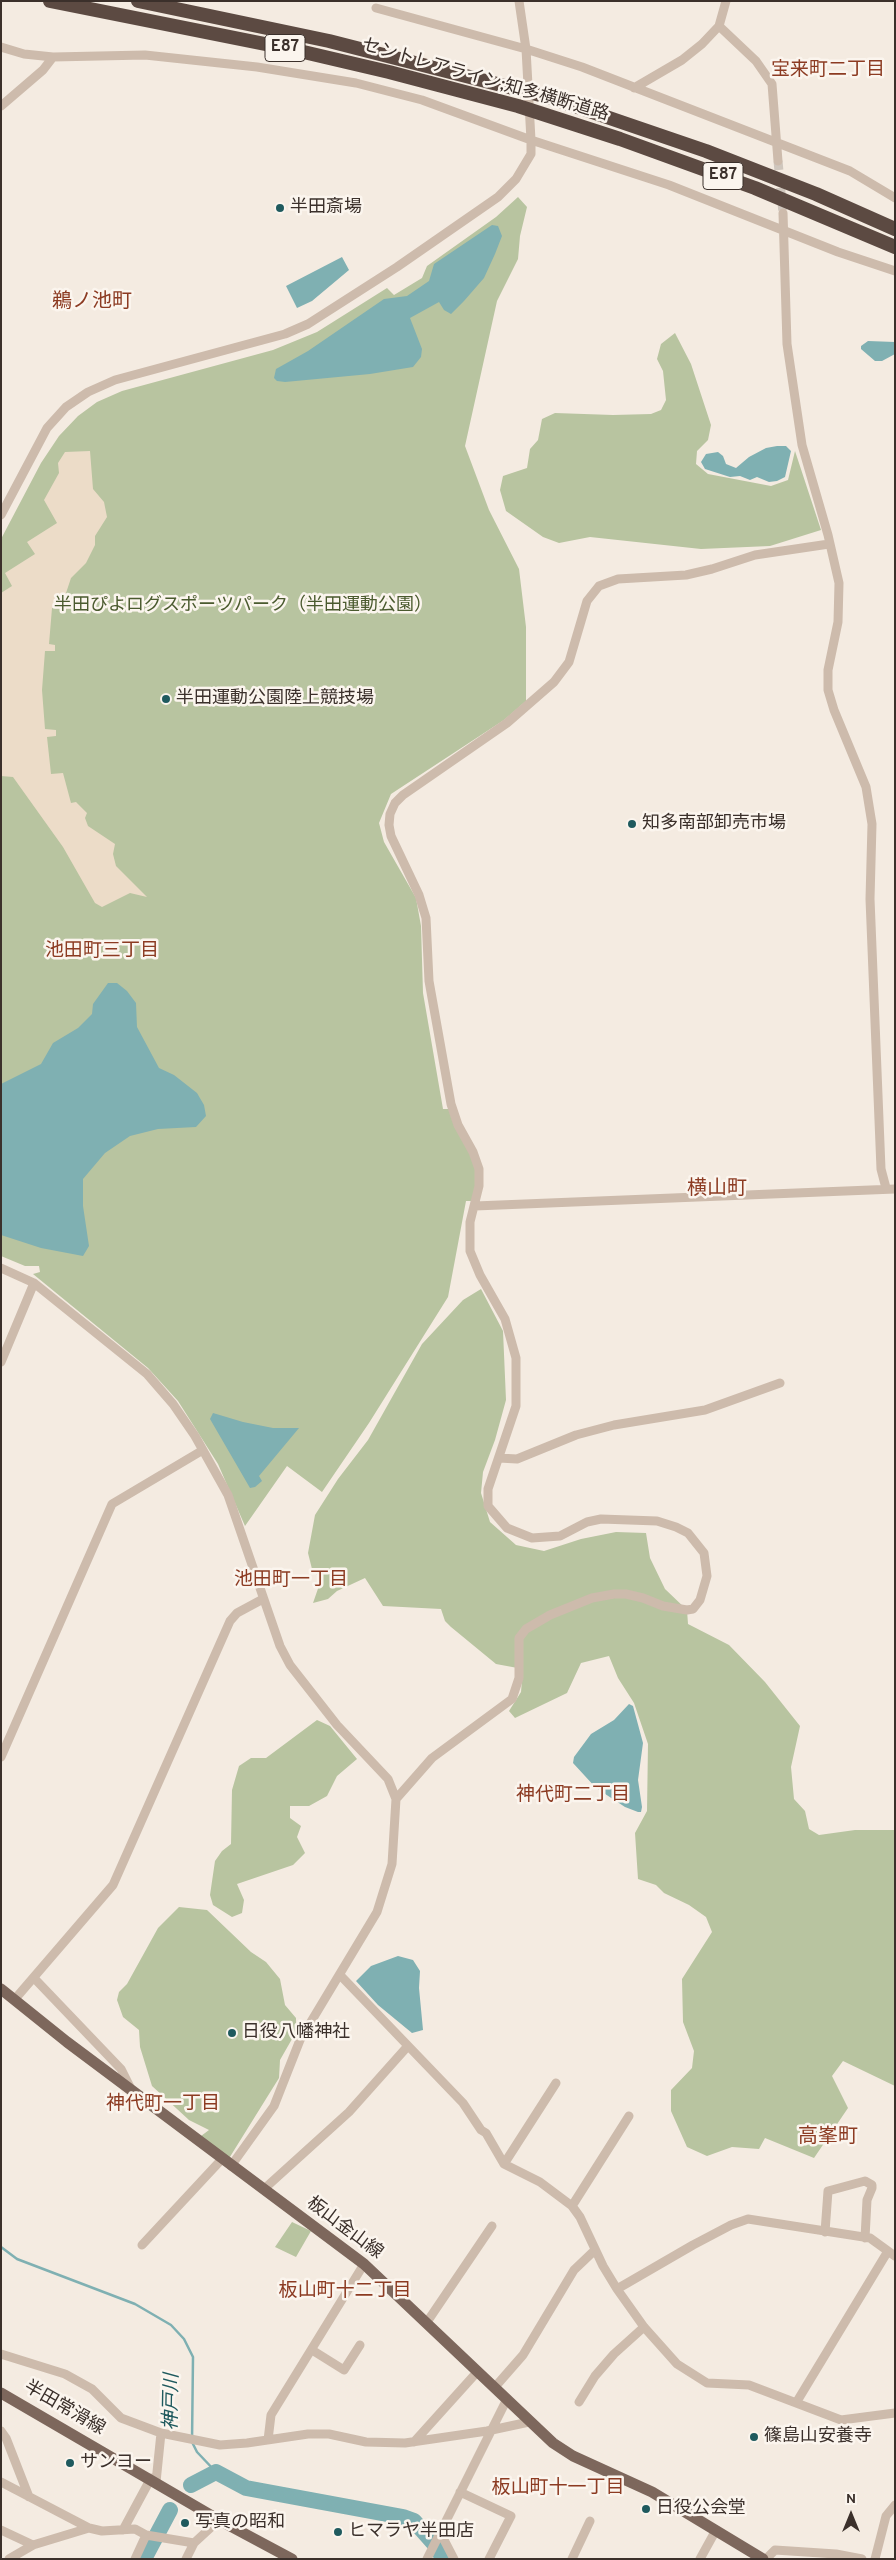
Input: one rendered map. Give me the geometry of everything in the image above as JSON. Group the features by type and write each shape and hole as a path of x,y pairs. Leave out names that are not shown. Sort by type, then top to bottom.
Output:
{"highway":[{"name":"セントレアライン;知多横断道路","path":"50,1 295,50 389,72 518,106 755,188 895,247"},
{"name":"セントレアライン;知多横断道路","path":"138,1 329,41 548,97 706,150 799,187 895,229"}],"main road":[{"name":"板山金山線","path":"1,1989 68,2042 364,2264 552,2443 573,2456 652,2492 765,2559"},
{"name":"半田常滑線","path":"1,2393 154,2480 219,2520 292,2559"}],"street":[{"path":"1,514 47,428 66,408 88,392 115,380 285,334 308,324 498,197 516,179 524,168 530,154 531,140 526,49 519,1"},
{"path":"634,88 682,60 702,44 719,26 726,1"},
{"path":"376,8 526,49 634,88 850,171 895,198"},
{"path":"719,26 756,61 772,84 775,142 778,161"},
{"path":"1,47 24,54 72,59 145,56 257,67 338,80 422,100 531,140 669,185 782,228 838,252 895,271"},
{"path":"1,106 43,70 53,57"},
{"path":"475,1206 890,1188 881,1169 870,899 872,824 864,780 834,710 828,690 828,670 838,622 839,582 802,445 787,344 783,213"},
{"path":"396,1800 442,1749 512,1699 519,1678 519,1638 526,1629 550,1615 603,1596 626,1594 662,1606 687,1610 693,1609 700,1600 707,1576 704,1552 688,1533 657,1521 601,1519 587,1522 560,1536 540,1538 525,1536 507,1528 491,1511 487,1500 488,1489 516,1406 517,1368 514,1348 505,1319 471,1258 469,1244 470,1222 479,1186 479,1170 473,1152 458,1125 451,1104 434,1019 427,968 426,918 420,895 391,836 389,825 392,808 403,795 507,722 554,682 569,662 587,600 600,586 618,579 686,575 712,570 755,555 829,544"},
{"path":"1,1268 34,1283 146,1374 173,1404 203,1450 228,1496 280,1646 290,1665 336,1725 388,1779 396,1800 395,1844 388,1884 374,1919 300,2040 274,2106 227,2162 142,2246"},
{"path":"1,1362 34,1283"},
{"path":"499,1458 517,1459 576,1435 614,1425 705,1410 780,1383"},
{"path":"1,1757 112,1504 203,1450"},
{"path":"15,2000 113,1885 230,1621 237,1613 263,1599"},
{"path":"340,1975 407,2047 463,2103 481,2130 486,2133 504,2164 540,2182 572,2206 580,2216 595,2250 617,2289 644,2327 677,2364 707,2383 749,2385 846,2420 894,2413 895,2424"},
{"path":"34,1978 121,2069 131,2089"},
{"path":"264,2189 349,2112 407,2047"},
{"path":"504,2164 556,2083"},
{"path":"572,2206 630,2116"},
{"path":"825,2232 828,2190 865,2181 872,2185 867,2200 865,2238"},
{"path":"617,2289 693,2245 742,2220 758,2219 825,2232 870,2238 891,2254 796,2403"},
{"path":"427,2322 492,2226"},
{"path":"495,2387 523,2355 574,2270 595,2250"},
{"path":"268,2440 271,2415 364,2264"},
{"path":"579,2402 595,2376 614,2354 644,2327"},
{"path":"312,2350 344,2370 360,2345"},
{"path":"1,2354 65,2374 92,2389 121,2418 161,2433 229,2445 308,2434 329,2434 384,2444 414,2442 529,2422"},
{"path":"414,2442 478,2371"},
{"path":"429,2554 507,2399"},
{"path":"1,2431 29,2497"},
{"path":"123,2530 154,2480 161,2433"},
{"path":"1,2482 89,2528 102,2531 135,2530 146,2535 194,2543"},
{"path":"460,2492 511,2516 489,2559"},
{"path":"875,2559 886,2516 895,2505"},
{"path":"186,2559 194,2543 219,2520"},
{"path":"572,2559 590,2521"},
{"path":"9,2559 33,2545 89,2528"},
{"path":"1,2530 33,2545"},
{"path":"700,2559 716,2530"},
{"path":"440,2532 454,2559"},
{"path":"135,2559 146,2535"},
{"path":"765,2559 775,2550 836,2554 862,2559"}],"green space":[{"name":"半田ぴよログスポーツパーク（半田運動公園）","path":"518,197 527,207 520,236 518,259 497,301 465,446 489,510 519,569 526,627 526,701 504,720 391,794 379,823 384,842 416,898 421,926 423,993 443,1109 450,1109 474,1163 477,1183 474,1201 466,1201 448,1297 369,1423 322,1492 287,1466 245,1526 218,1464 178,1401 148,1368 33,1274 40,1272 39,1266 25,1266 1,1256 1,539 41,463 59,436 78,416 97,402 122,391 273,350 317,332 387,288 394,295 422,278 427,266 496,217"},
{"path":"675,333 691,364 711,425 708,440 697,451 696,464 708,474 771,486 788,480 795,451 821,530 770,546 701,549 590,537 559,543 543,537 506,511 500,490 503,476 527,468 530,449 538,440 542,419 555,413 651,414 661,410 666,400 663,371 657,359 661,344"},
{"path":"481,1289 503,1331 506,1400 495,1440 483,1472 481,1493 490,1522 516,1545 544,1551 581,1539 616,1532 646,1533 650,1558 665,1589 687,1610 688,1624 729,1645 765,1682 800,1726 791,1767 794,1799 805,1811 809,1829 819,1835 855,1830 895,1830 895,2086 843,2061 832,2076 848,2108 814,2158 765,2138 759,2149 732,2147 707,2156 687,2147 671,2111 671,2090 692,2068 694,2051 683,2022 682,1979 712,1932 706,1917 689,1905 664,1893 656,1885 638,1879 635,1833 647,1811 648,1744 634,1703 618,1678 609,1656 581,1663 567,1693 515,1718 509,1711 521,1692 523,1669 496,1664 445,1621 441,1609 383,1606 365,1578 337,1591 328,1599 313,1603 321,1580 312,1569 308,1553 315,1515 338,1479 368,1440 422,1344 463,1300"},
{"path":"317,1720 330,1726 357,1759 337,1776 327,1796 309,1806 290,1806 290,1818 301,1826 297,1837 305,1853 293,1865 237,1884 244,1900 242,1913 232,1917 213,1905 210,1895 215,1861 222,1851 231,1844 232,1790 239,1766 251,1758 266,1758"},
{"path":"179,1907 207,1910 251,1952 266,1962 280,1979 285,2005 296,2018 296,2032 280,2060 279,2078 228,2160 197,2139 209,2130 189,2120 152,2086 140,2047 139,2030 123,2017 117,2000 119,1992 127,1984 158,1928"},
{"path":"292,2222 311,2231 296,2257 275,2247"}],"shaded area":[{"path":"90,451 93,489 104,502 107,517 95,536 95,545 86,563 71,578 61,608 52,608 49,644 55,645 55,651 45,651 42,690 45,729 56,730 56,736 47,737 51,774 63,773 71,803 76,802 87,813 85,818 88,826 115,844 113,854 116,866 147,897 130,893 102,907 95,903 63,847 13,777 1,776 1,593 12,586 5,573 35,554 27,542 57,523 44,500 59,473 58,463 65,452"}],"water":[{"path":"492,225 498,226 502,236 484,278 464,301 451,314 444,310 439,302 410,318 422,349 421,357 413,367 370,374 285,382 277,381 274,378 276,369 308,351 384,299 407,296 429,281 434,264"},
{"path":"342,257 349,270 312,301 297,308 286,286"},
{"path":"868,341 895,342 895,354 882,361 875,361 861,349 861,346"},
{"path":"786,446 791,451 785,477 777,481 769,482 757,477 750,480 740,476 730,477 705,469 701,462 706,454 718,452 723,456 726,464 736,468 749,457 766,448"},
{"path":"108,983 117,983 127,991 136,1003 137,1027 159,1068 174,1075 197,1093 204,1105 206,1116 196,1127 158,1129 130,1136 105,1153 83,1179 83,1206 89,1246 83,1256 41,1248 1,1235 1,1084 41,1064 53,1043 78,1028 92,1014 93,1004"},
{"path":"213,1413 273,1428 299,1428 259,1476 262,1481 255,1487 250,1488 210,1419"},
{"path":"629,1704 633,1706 643,1743 638,1780 641,1812 625,1807 596,1788 573,1763 574,1757 591,1734 614,1720"},
{"path":"398,1956 413,1960 420,1971 419,1988 423,2030 412,2033 378,2005 356,1981 371,1966"}],"waterway":[{"name":"神戸川","path":"1,2247 17,2259 135,2304 171,2325 184,2339 193,2357 192,2442 197,2452 216,2472"},
{"name":"神戸川","path":"191,2485 216,2472 246,2488 403,2517 414,2521 437,2547 443,2559"},
{"path":"144,2559 170,2510"}],"tunnel":[{"path":"778,161 783,213"}],"place":[{"name":"半田斎場","path":"280,208"},
{"name":"半田運動公園陸上競技場","path":"166,699"},
{"name":"知多南部卸売市場","path":"632,824"},
{"name":"日役八幡神社","path":"232,2033"},
{"name":"篠島山安養寺","path":"754,2437"},
{"name":"サンヨー","path":"70,2463"},
{"name":"日役公会堂","path":"646,2509"},
{"name":"写真の昭和","path":"185,2523"},
{"name":"ヒマラヤ半田店","path":"338,2532"}],"district":[{"name":"宝来町二丁目","path":"828,71"},
{"name":"鵜ノ池町","path":"92,303"},
{"name":"池田町三丁目","path":"102,952"},
{"name":"横山町","path":"717,1190"},
{"name":"池田町一丁目","path":"291,1581"},
{"name":"神代町二丁目","path":"573,1796"},
{"name":"神代町一丁目","path":"163,2105"},
{"name":"高峯町","path":"828,2138"},
{"name":"板山町十二丁目","path":"345,2292"},
{"name":"板山町十一丁目","path":"558,2489"}]}
